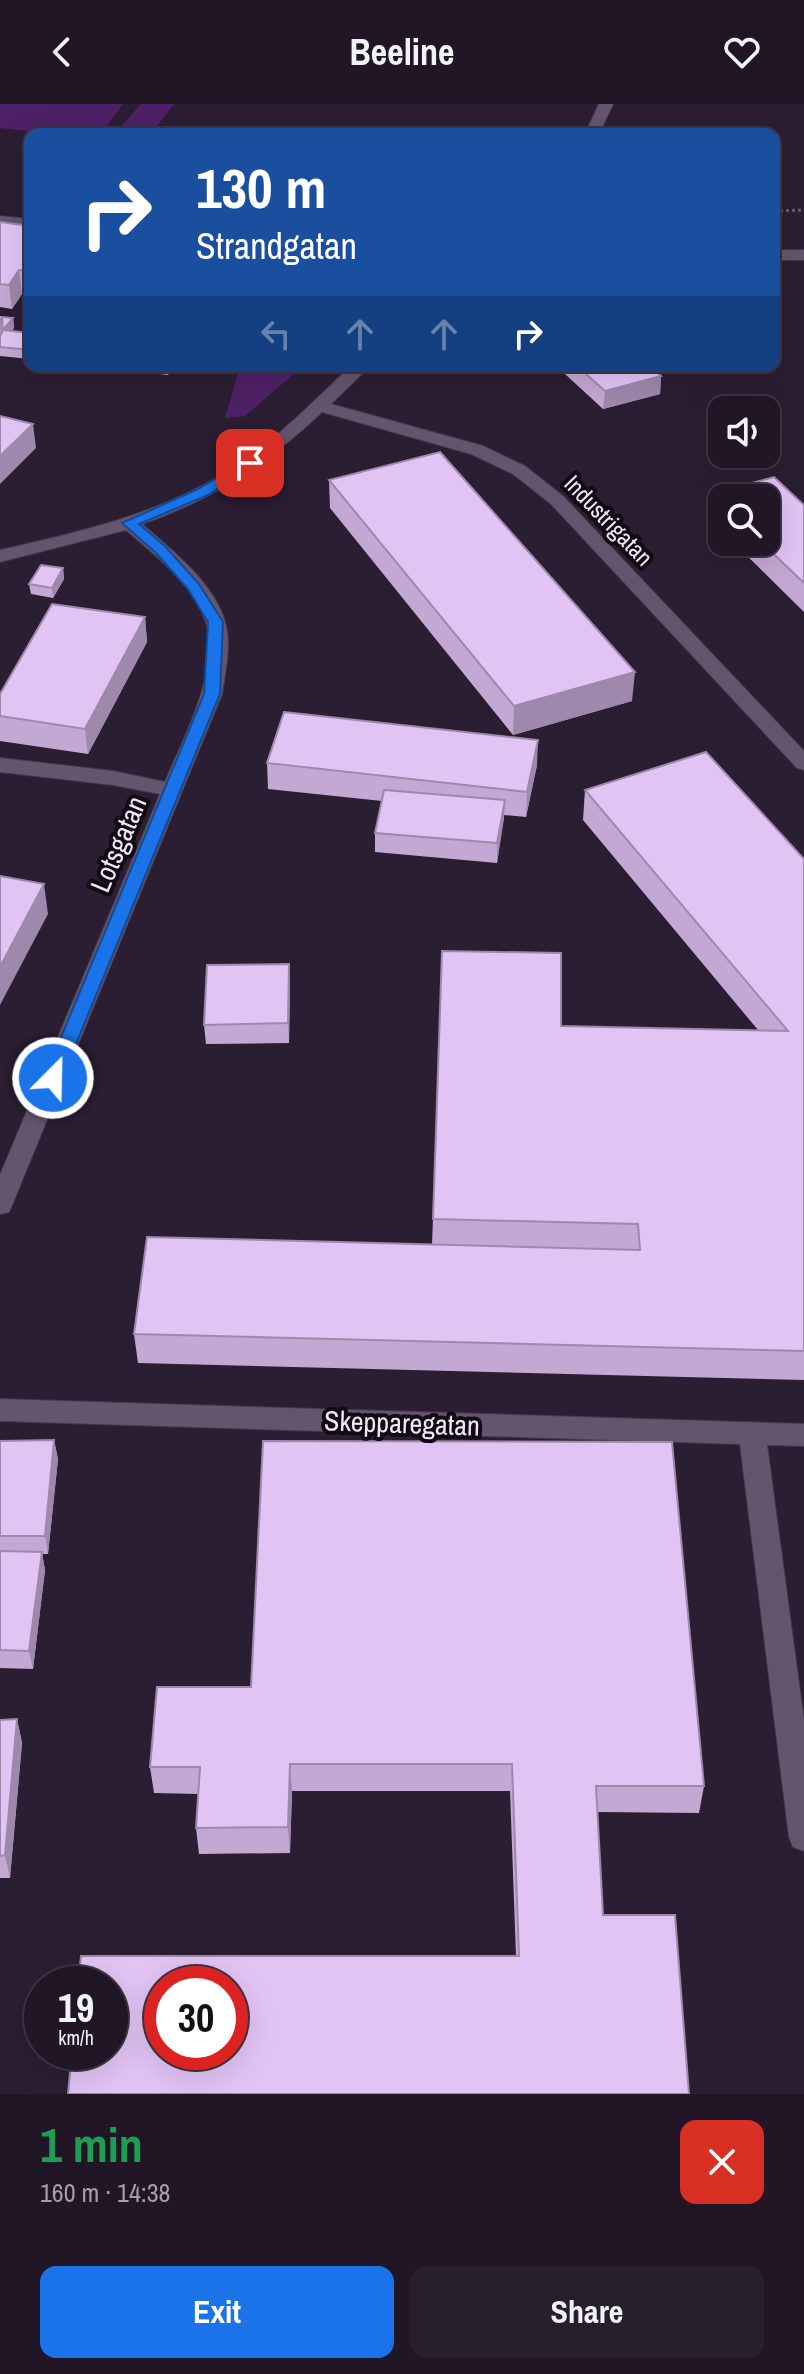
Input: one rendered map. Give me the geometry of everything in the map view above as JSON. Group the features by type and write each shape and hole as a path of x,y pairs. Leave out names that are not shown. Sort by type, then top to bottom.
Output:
{"street":[{"path":"595,128 606,104"},
{"path":"0,221 24,223"},
{"path":"780,255 804,255"},
{"path":"0,556 129,523 237,474 355,372"},
{"name":"Industrigatan","path":"319,406 477,450 519,470 557,500 804,763"},
{"name":"Lotsgatan","path":"0,1205 212,694 216,622 194,587 160,549 129,523"},
{"path":"0,765 113,778 174,790"},
{"name":"Skepparegatan","path":"0,1410 804,1435"},
{"path":"752,1433 804,1837"}],"path":[{"path":"780,211 804,210"}],"shaded area":[{"path":"0,104 123,104 105,128 24,128 24,131 0,128"},
{"path":"141,104 174,104 156,128 119,128"},
{"path":"238,372 296,372 245,416 225,418"}],"building":[{"path":"0,222 24,225 24,270 19,270 9,285 0,284"},
{"path":"2,317 13,318 3,330"},
{"path":"3,330 24,332 24,349 0,347"},
{"path":"584,372 657,372 661,376 605,391"},
{"path":"0,416 33,424 0,456"},
{"path":"440,452 635,672 514,706 329,480"},
{"path":"774,477 804,505 804,583 776,556 780,556 780,484 748,484"},
{"path":"41,565 63,568 52,588 29,584"},
{"path":"52,604 145,617 85,729 0,716 0,694"},
{"path":"284,712 538,740 527,792 267,763"},
{"path":"706,752 804,859 804,1351 134,1334 147,1237 640,1250 638,1224 433,1219 442,951 561,953 561,1026 788,1031 585,790"},
{"path":"384,790 505,800 497,843 375,833"},
{"path":"0,876 44,884 0,967"},
{"path":"289,964 288,1023 204,1025 207,965"},
{"path":"54,1440 45,1536 0,1536 0,1441"},
{"path":"263,1441 672,1442 704,1786 596,1786 603,1915 675,1915 689,2094 68,2094 70,2070 128,2070 128,1966 80,1966 81,1956 519,1956 512,1764 290,1764 288,1827 196,1828 200,1767 150,1767 157,1687 251,1687"},
{"path":"0,1551 42,1552 29,1651 0,1650"},
{"path":"17,1719 5,1855 0,1856 0,1720"}],"route":[{"path":"53,1078 212,694 216,622 194,587 160,549 129,523 203,492 237,474 250,463"}]}
